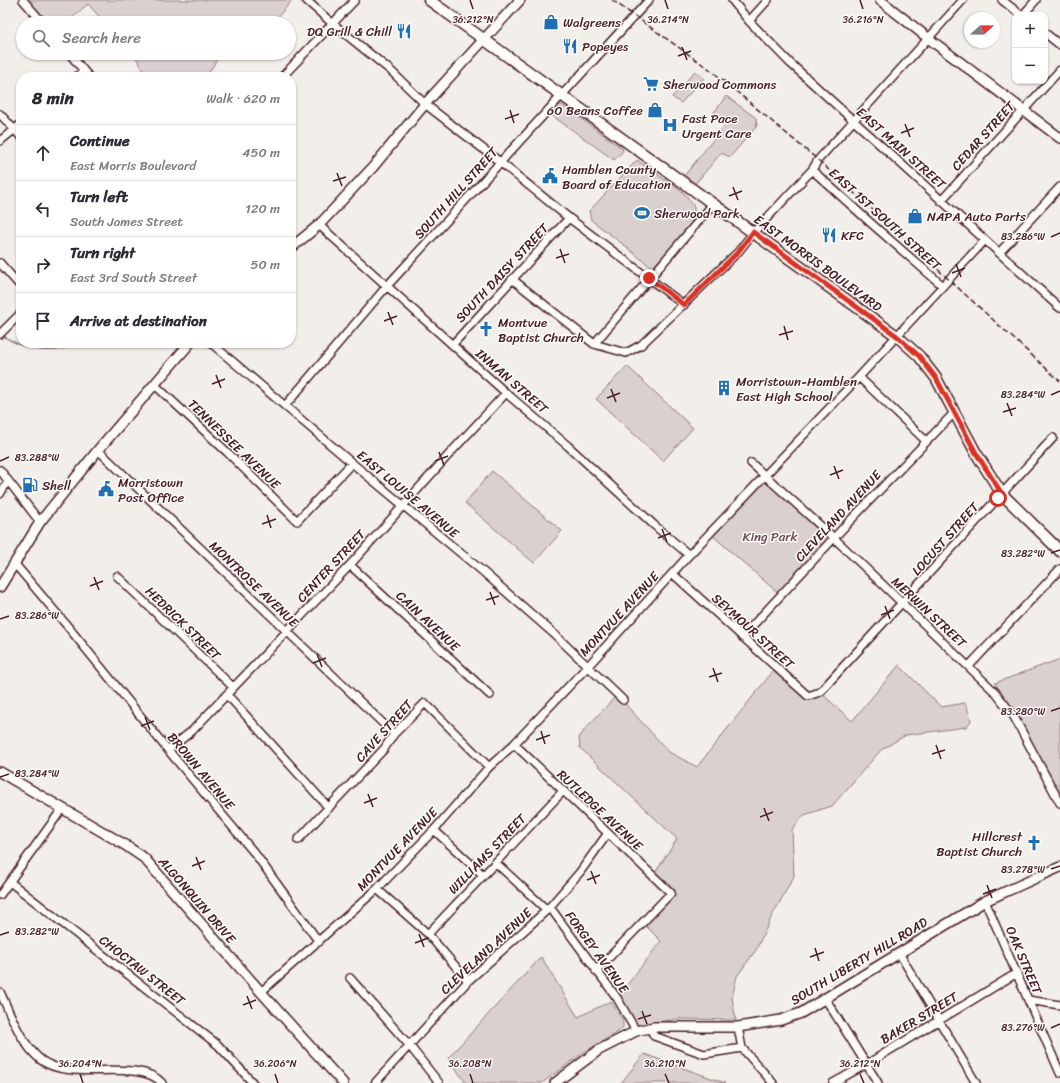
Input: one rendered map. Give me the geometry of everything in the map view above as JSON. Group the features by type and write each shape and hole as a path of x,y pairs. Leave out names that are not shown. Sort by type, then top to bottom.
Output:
{"main road":[{"name":"EAST MORRIS BOULEVARD","path":"429,0 484,38 562,96 897,336 919,356 936,378 976,453 1002,494 1060,551"}],"street":[{"path":"23,0 37,16"},
{"path":"306,0 390,70 425,104 569,218 684,305"},
{"path":"287,72 355,0"},
{"path":"296,244 318,225 373,167 425,104 520,0"},
{"name":"SOUTH HILL STREET","path":"285,406 387,286 649,0"},
{"name":"EAST MAIN STREET","path":"732,0 749,21 790,63 1060,308"},
{"path":"749,21 768,0"},
{"path":"512,279 594,344 626,353 641,345 738,252 753,232 812,170 818,160 963,0"},
{"path":"1002,0 1018,12"},
{"path":"1025,12 1036,0"},
{"path":"883,1 928,38 1060,138"},
{"path":"1048,35 1060,45"},
{"path":"75,60 84,70 82,72"},
{"name":"CEDAR STREET","path":"941,201 1060,70"},
{"path":"0,114 16,131"},
{"path":"0,141 14,129"},
{"name":"EAST 1ST SOUTH STREET","path":"812,170 943,286"},
{"path":"999,253 1060,187"},
{"path":"594,344 713,204"},
{"name":"SOUTH DAISY STREET","path":"452,344 569,218"},
{"name":"INMAN STREET","path":"318,225 689,555"},
{"name":"MONTVUE AVENUE","path":"261,992 377,889 434,830 489,767 514,744 588,666 689,555 859,377 985,240"},
{"path":"0,263 16,281"},
{"path":"0,334 16,318"},
{"path":"0,587 40,522 98,450 186,348"},
{"name":"EAST LOUISE AVENUE","path":"217,348 481,570 588,666 623,700"},
{"path":"859,377 926,441"},
{"name":"TENNESSEE AVENUE","path":"155,385 227,452 297,521 352,463"},
{"name":"CENTER STREET","path":"168,750 192,731 350,565 506,393"},
{"name":"CLEVELAND AVENUE","path":"742,637 834,538 954,413"},
{"name":"LOCUST STREET","path":"820,692 1053,438"},
{"name":"MONTROSE AVENUE","path":"98,450 394,734"},
{"name":"MERWIN STREET","path":"751,463 765,474 834,538 995,692 1013,715 1060,803"},
{"path":"0,470 40,522"},
{"path":"0,494 8,481"},
{"name":"BROWN AVENUE","path":"14,563 256,855 319,942"},
{"name":"CAIN AVENUE","path":"350,565 490,695"},
{"path":"969,666 1060,569"},
{"name":"SEYMOUR STREET","path":"673,574 808,696 820,692"},
{"name":"HEDRICK STREET","path":"117,576 233,688"},
{"path":"226,695 329,808"},
{"name":"CAVE STREET","path":"298,840 384,749 394,734 425,703 489,767"},
{"name":"RUTLEDGE AVENUE","path":"514,744 670,893 596,970"},
{"name":"ALGONQUIN DRIVE","path":"0,772 126,845 144,858 343,1083"},
{"name":"WILLIAMS STREET","path":"428,934 563,791"},
{"path":"0,895 62,809"},
{"path":"434,830 483,875"},
{"name":"CLEVELAND AVENUE","path":"375,1083 468,982 547,910 580,872 608,833"},
{"name":"FORGEY AVENUE","path":"496,863 547,910 552,910 617,998 636,1030"},
{"name":"SOUTH LIBERTY HILL ROAD","path":"554,1083 599,1050 636,1030 650,1028 738,1027 781,1020 801,1013 985,901 1060,868"},
{"name":"CHOCTAW STREET","path":"10,882 218,1045 253,1083"},
{"path":"377,889 428,934 468,982"},
{"name":"OAK STREET","path":"985,901 1060,1073"},
{"path":"899,953 976,1083"},
{"name":"BAKER STREET","path":"832,1083 867,1064 1017,973"},
{"path":"350,978 409,1045 439,1083"},
{"path":"0,992 21,1034 34,1053 42,1061 53,1067 77,1070 136,1072 148,1074 162,1083"},
{"path":"825,998 878,1083"},
{"path":"1028,1000 1060,1005"},
{"path":"738,1027 742,1048 773,1083"},
{"path":"650,1028 654,1036 704,1054 742,1048"}],"green space":[{"path":"23,0 292,0 279,16 99,16 88,4 74,16 37,16"},
{"path":"138,60 217,60 209,72 144,72"},
{"path":"695,71 704,78 681,103 672,97"},
{"path":"726,96 756,118 757,126 730,157 721,153 695,184 684,176 725,125 713,114"},
{"path":"560,105 622,148 623,151 614,160 550,114"},
{"name":"Sherwood Park","path":"637,160 684,193 694,206 694,215 690,226 652,268 591,220 589,211"},
{"path":"627,366 693,428 663,461 596,399"},
{"path":"492,471 562,531 534,563 465,503"},
{"name":"King Park","path":"765,479 829,539 778,593 712,535"},
{"path":"1060,659 1060,795 1017,714 995,683"},
{"path":"899,665 941,707 965,703 971,721 966,727 906,735 881,750 832,806 804,815 792,829 794,876 771,918 756,950 737,976 732,998 736,1020 678,1019 634,1026 617,998 661,941 643,923 670,893 653,876 677,839 580,748 579,738 585,729 617,695 669,752 697,767 773,671 793,687 808,696 820,692 852,721"},
{"path":"541,957 578,1017 611,1001 623,1021 623,1027 618,1032 586,1051 542,1083 466,1083 448,1058"},
{"path":"644,1054 725,1083 621,1083"}],"waterway":[{"path":"2,335 16,343"},
{"path":"30,348 40,350 65,348"}],"railway":[{"path":"612,0 712,71 818,160 1060,381"}],"place":[{"name":"Walgreens","path":"551,22"},
{"name":"DQ Grill & Chill","path":"404,31"},
{"name":"Popeyes","path":"570,46"},
{"name":"Sherwood Commons","path":"651,84"},
{"name":"60 Beans Coffee","path":"655,110"},
{"name":"Fast Pace Urgent Care","path":"670,125"},
{"name":"Hamblen County Board of Education","path":"550,176"},
{"name":"Sherwood Park","path":"642,213"},
{"name":"NAPA Auto Parts","path":"915,216"},
{"name":"KFC","path":"829,235"},
{"name":"Montvue Baptist Church","path":"486,329"},
{"name":"Morristown-Hamblen East High School","path":"724,388"},
{"name":"Shell","path":"30,485"},
{"name":"Morristown Post Office","path":"106,489"},
{"name":"Hillcrest Baptist Church","path":"1034,843"}],"route":[{"path":"649,278 684,305 738,252 753,232 897,336 919,356 936,378 976,453 1002,494 998,498"}]}
